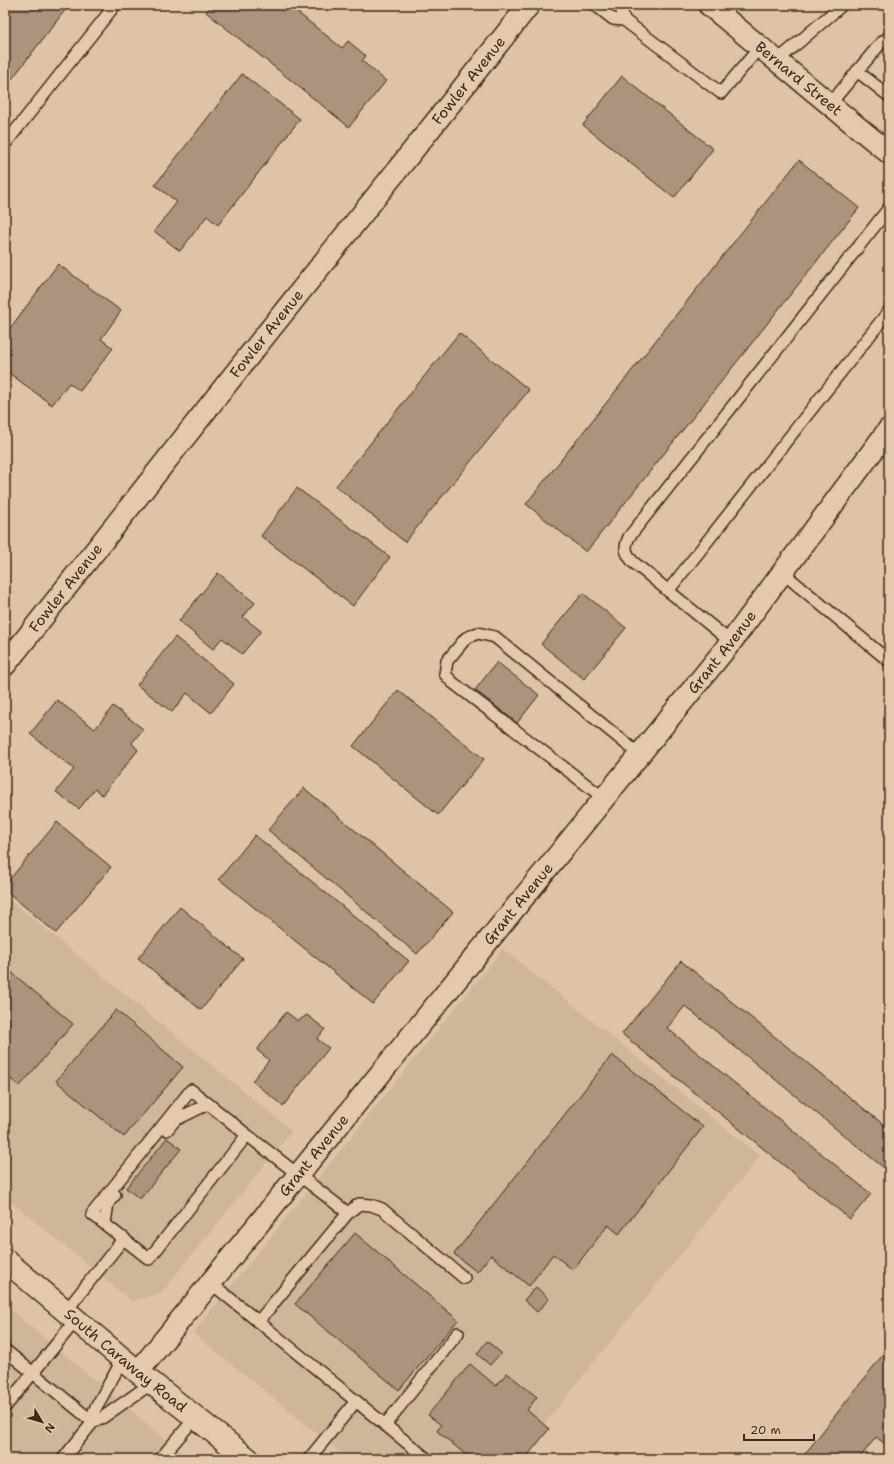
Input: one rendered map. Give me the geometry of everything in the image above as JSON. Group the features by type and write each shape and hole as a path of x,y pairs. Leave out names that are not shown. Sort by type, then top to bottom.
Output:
{"main road":[{"name":"South Caraway Road","path":"5,1260 138,1371 248,1459"}],"street":[{"name":"Fowler Avenue","path":"5,665 248,357 529,5"},
{"name":"Bernard Street","path":"709,5 889,153"},
{"name":"Grant Avenue","path":"138,1371 732,642 889,429"}],"lane":[{"path":"5,144 115,5"},
{"path":"595,5 613,19 624,20 721,93 760,47"},
{"path":"624,20 622,10 625,5"},
{"path":"777,61 842,5"},
{"path":"830,104 880,44 889,37"},
{"path":"857,71 889,96"},
{"path":"732,642 632,562 626,554 625,544 629,536 889,208"},
{"path":"668,591 889,311"},
{"path":"783,573 889,661"},
{"path":"605,799 452,682 445,674 447,661 466,638 478,633 494,637 640,755"},
{"path":"248,1135 149,1258 92,1214 191,1090 248,1135 298,1176 348,1213"},
{"path":"105,1223 108,1203 175,1120 208,1104"},
{"path":"258,1322 348,1213 359,1204 371,1205 382,1209 464,1278"},
{"path":"5,1407 32,1373 124,1238"},
{"path":"210,1283 427,1459"},
{"path":"385,1425 458,1334"},
{"path":"5,1350 93,1422"},
{"path":"93,1422 94,1412 138,1371"},
{"path":"64,1459 93,1422 102,1418 138,1371"},
{"path":"309,1459 356,1401"},
{"path":"160,1459 196,1417"}],"shaded area":[{"path":"5,896 292,1131 161,1293 132,1301 5,1197"},
{"path":"503,949 760,1156 516,1459 349,1459 193,1333"},
{"path":"5,1305 189,1459 5,1459"}],"building":[{"path":"5,5 69,5 5,88"},
{"path":"212,5 288,5 342,48 348,41 366,56 362,61 386,81 349,127 206,12"},
{"path":"242,74 300,119 218,225 207,216 180,251 154,231 177,202 155,185"},
{"path":"622,76 713,149 674,198 583,125"},
{"path":"799,160 859,208 586,552 526,504"},
{"path":"58,264 121,311 101,339 113,348 80,391 69,383 52,405 5,370 5,335"},
{"path":"459,333 529,390 405,542 336,486"},
{"path":"297,488 390,557 353,606 261,536"},
{"path":"218,573 255,603 243,617 261,631 242,654 222,638 213,649 179,621"},
{"path":"583,593 626,628 584,679 541,644"},
{"path":"175,637 234,684 211,713 187,693 172,712 137,685"},
{"path":"497,662 539,695 517,723 475,690"},
{"path":"398,690 484,759 438,815 353,746"},
{"path":"57,700 95,729 113,706 143,729 132,743 138,750 102,795 95,789 79,809 56,792 74,769 30,734"},
{"path":"304,788 453,912 417,954 268,830"},
{"path":"57,822 111,867 56,933 5,890 5,885"},
{"path":"255,835 409,961 373,1004 219,879"},
{"path":"180,907 243,959 201,1010 138,958"},
{"path":"681,961 889,1129 889,1172 685,1006 667,1028 871,1194 850,1219 622,1034"},
{"path":"5,967 73,1024 20,1086 5,1075"},
{"path":"116,1010 183,1067 124,1137 56,1081"},
{"path":"286,1012 298,1021 307,1015 325,1029 317,1039 329,1048 283,1106 252,1081 269,1060 257,1050"},
{"path":"612,1055 703,1127 619,1234 608,1225 573,1270 553,1254 529,1286 491,1255 477,1272 454,1254"},
{"path":"167,1138 181,1149 140,1199 126,1188"},
{"path":"355,1233 458,1320 399,1390 295,1304"},
{"path":"536,1287 549,1299 537,1312 524,1300"},
{"path":"487,1341 501,1353 490,1365 477,1354"},
{"path":"889,1347 889,1447 876,1437 859,1459 801,1459"},
{"path":"470,1364 496,1386 507,1373 537,1397 527,1410 549,1429 525,1459 471,1459 437,1431 441,1425 428,1415"}]}
